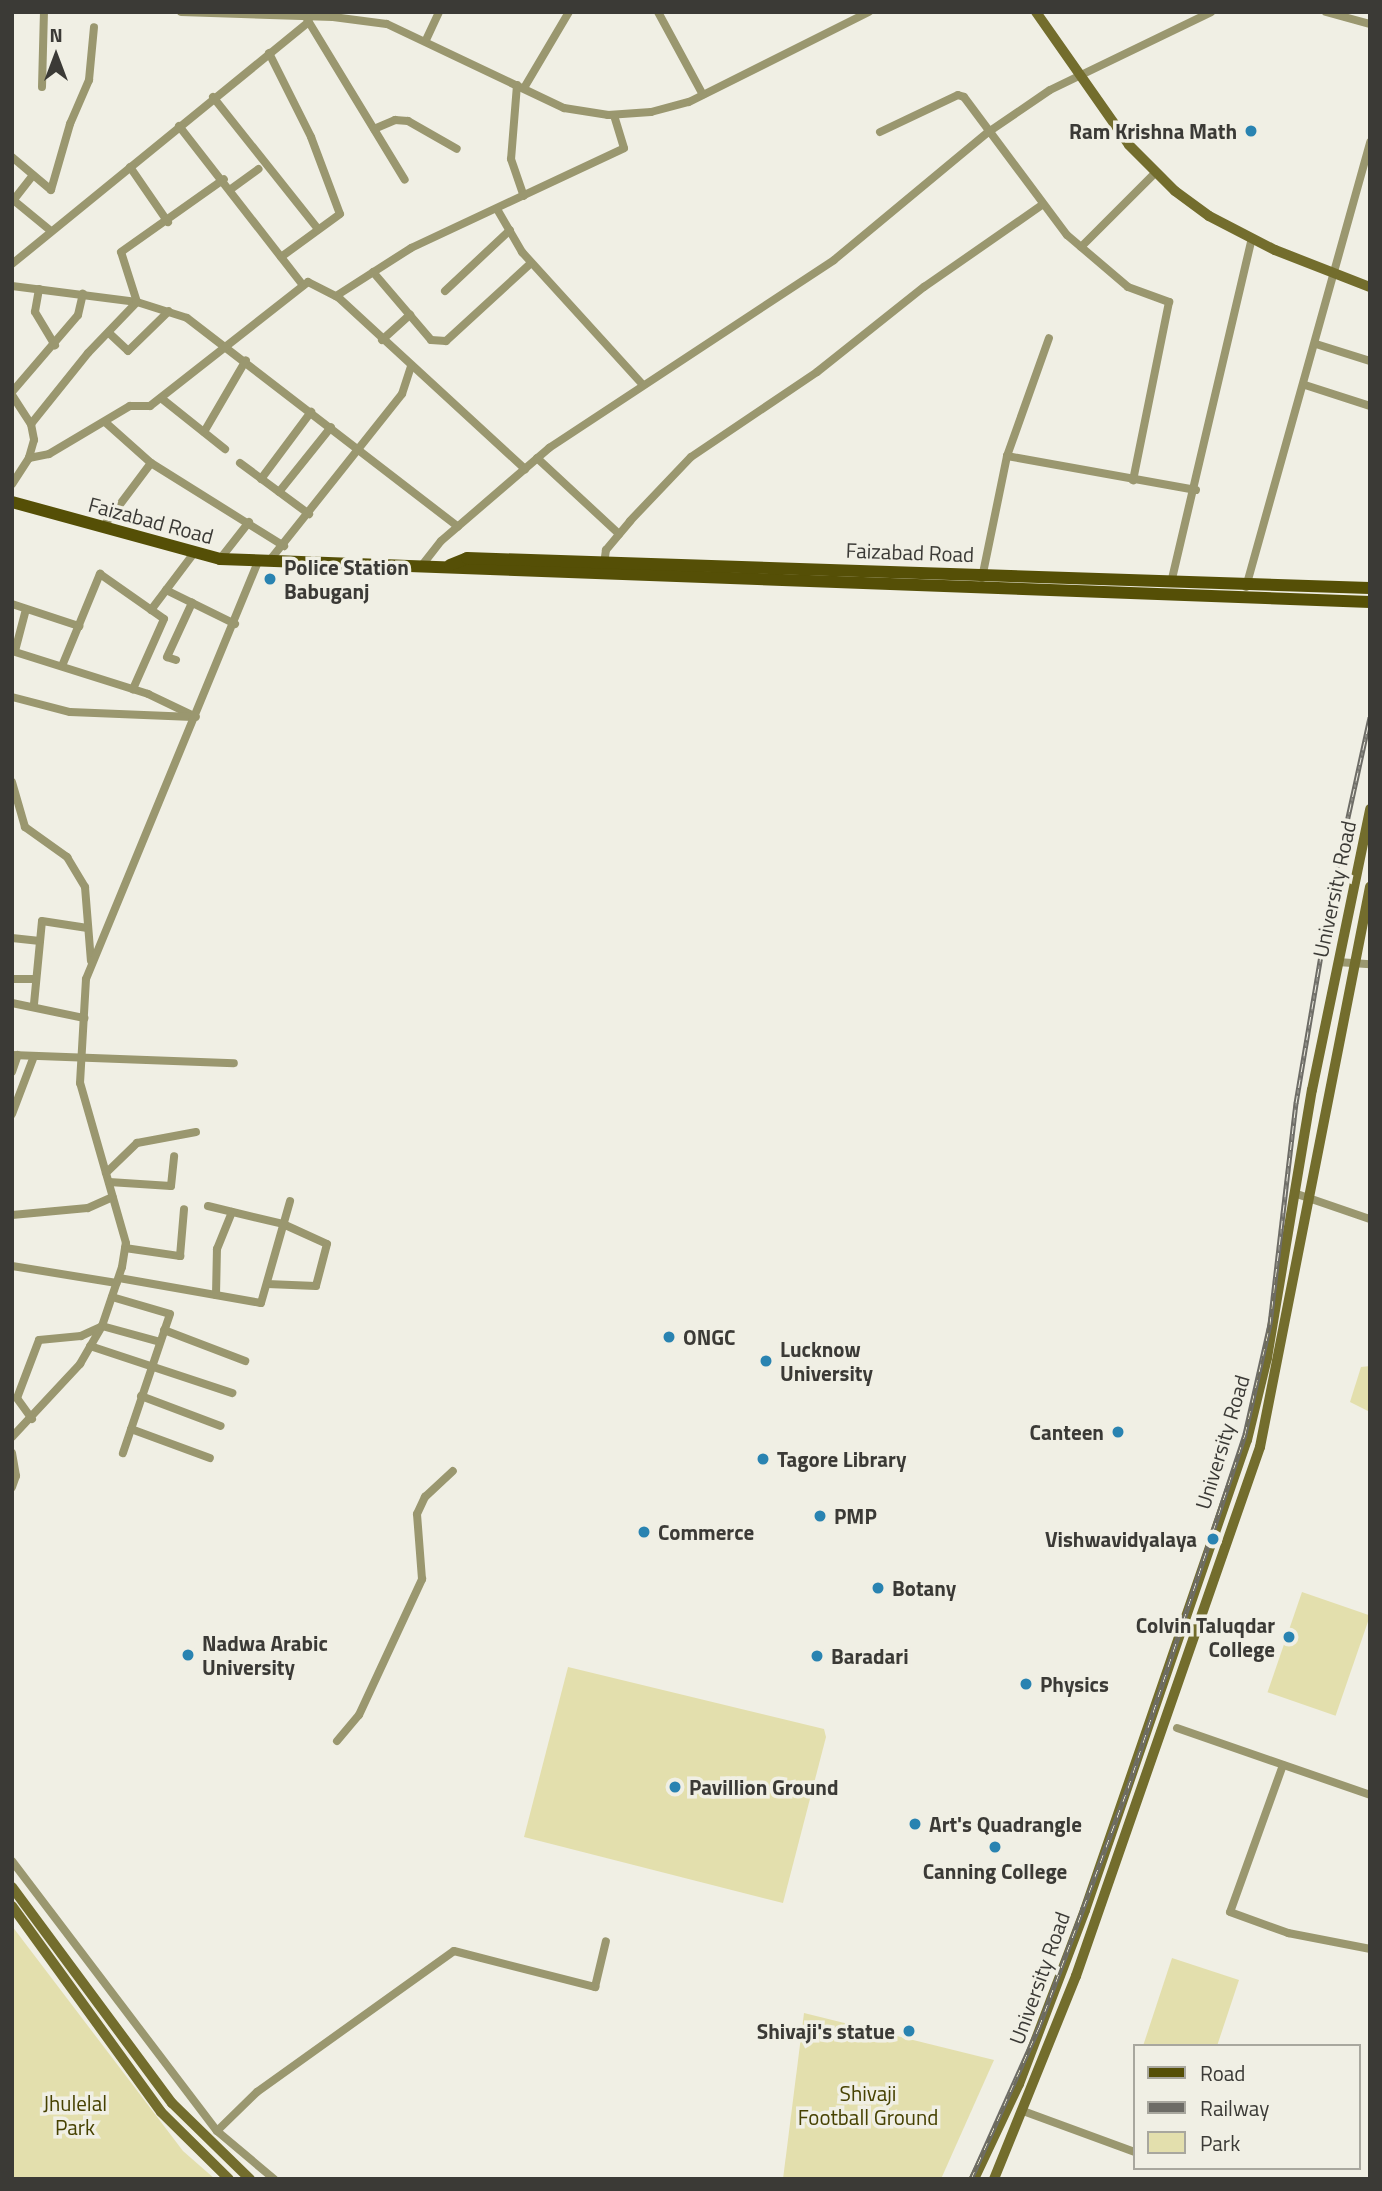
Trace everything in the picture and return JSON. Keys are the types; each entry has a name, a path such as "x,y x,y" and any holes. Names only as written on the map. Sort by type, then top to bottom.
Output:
{"main road":[{"path":"1036,12 1079,79 1129,145 1156,172 1209,216 1334,275 1370,287"},
{"name":"Faizabad Road","path":"12,502 220,559 450,565 467,570 604,568 982,573 1248,581 1370,588"},
{"name":"Faizabad Road","path":"604,568 983,588 1243,595 1370,603"},
{"name":"University Road","path":"974,2179 1032,2054 1128,1790 1247,1440 1267,1358 1314,1079 1370,809"},
{"name":"University Road","path":"993,2179 1023,2111 1167,1725 1260,1447 1370,887"},
{"path":"1314,1079 1330,1082"},
{"path":"12,1887 172,2104 250,2179"},
{"path":"12,1906 161,2112 229,2179"},
{"path":"1032,2054 1043,2058"}],"street":[{"path":"42,87 44,12"},
{"path":"181,12 307,19 322,14 387,24 426,40 564,108 614,115 651,112 703,95 869,12"},
{"path":"426,40 439,12"},
{"path":"524,196 511,159 521,87 569,12"},
{"path":"658,12 703,95"},
{"path":"422,564 458,527 537,458 642,384 834,260 987,133 1050,90 1079,79 1211,12"},
{"path":"1326,12 1370,24"},
{"path":"12,264 307,19"},
{"path":"307,19 405,180"},
{"path":"12,157 51,190 70,124 89,80 94,27"},
{"path":"269,53 311,137 340,214 281,257"},
{"path":"880,132 958,95 964,97 987,133 1042,205 1081,247 1128,287 1169,302 1133,480"},
{"path":"213,97 318,229"},
{"path":"336,296 411,248 624,148 614,115"},
{"path":"374,129 395,120 408,121 457,149"},
{"path":"179,126 224,179 303,285"},
{"path":"1243,595 1305,385 1370,142"},
{"path":"130,167 168,222"},
{"path":"231,189 259,169"},
{"path":"1081,247 1156,172"},
{"path":"33,175 13,200 51,231"},
{"path":"138,302 121,252 168,222 224,179"},
{"path":"604,568 606,550 691,457 817,372 924,287 1042,205"},
{"path":"497,209 531,263 642,384"},
{"path":"445,291 510,230"},
{"path":"1169,593 1196,490 1252,238"},
{"path":"373,272 431,340 446,341 531,263"},
{"path":"29,458 48,454 130,406 150,407 308,282 336,296 411,366 452,397 525,469"},
{"path":"12,286 138,302 169,311 228,345 458,527"},
{"path":"39,289 35,312 55,345"},
{"path":"12,484 29,458 34,440 31,424 12,394 78,315 83,294"},
{"path":"31,424 108,333 138,302"},
{"path":"108,333 128,351 169,311"},
{"path":"382,340 410,315"},
{"path":"983,588 982,573 1007,456 1049,338"},
{"path":"1316,344 1370,361"},
{"path":"204,432 246,360"},
{"path":"91,961 265,560 284,546 402,394 411,366"},
{"path":"1305,385 1370,406"},
{"path":"161,398 225,449"},
{"path":"261,478 312,412"},
{"path":"105,422 151,463 284,546"},
{"path":"279,492 331,427"},
{"path":"1007,456 1196,490"},
{"path":"537,458 619,534"},
{"path":"103,527 151,463"},
{"path":"240,463 309,514"},
{"path":"220,559 249,522"},
{"path":"151,610 194,553"},
{"path":"62,666 100,574 164,619 133,689"},
{"path":"166,590 235,624"},
{"path":"150,650 172,658 192,603"},
{"path":"12,604 79,626"},
{"path":"26,609 14,651 133,689 196,717"},
{"path":"12,697 71,712 196,717"},
{"path":"12,782 25,827 67,857 82,880 91,961 80,1083 125,1248 112,1297 102,1325 90,1346 32,1419 16,1428 12,1437"},
{"path":"34,1004 34,979 42,921 87,928"},
{"path":"12,938 40,941"},
{"path":"1338,962 1370,964"},
{"path":"12,979 34,979"},
{"path":"12,1003 34,1004 84,1018"},
{"path":"12,1072 15,1055 234,1063"},
{"path":"12,1114 34,1056"},
{"path":"108,1178 136,1143 196,1132"},
{"path":"108,1178 171,1186 174,1156"},
{"path":"1294,1193 1370,1219"},
{"path":"12,1215 88,1208 113,1197"},
{"path":"12,1266 261,1303 290,1201"},
{"path":"208,1206 283,1224 327,1244 316,1286 267,1284"},
{"path":"125,1248 180,1256 184,1209"},
{"path":"216,1295 217,1249 232,1212"},
{"path":"112,1297 170,1314 123,1453"},
{"path":"32,1419 17,1398 39,1340 81,1336 102,1325 160,1342"},
{"path":"164,1330 245,1361"},
{"path":"90,1346 232,1393"},
{"path":"141,1396 221,1426"},
{"path":"131,1429 210,1458"},
{"path":"12,1453 16,1476 12,1487"},
{"path":"337,1741 359,1715 422,1579 417,1514 425,1497 453,1471"},
{"path":"1177,1728 1370,1795"},
{"path":"1283,1765 1230,1912 1288,1933 1370,1949"},
{"path":"12,1861 217,2132 274,2179"},
{"path":"217,2132 257,2092 454,1951 595,1987 606,1941"},
{"path":"1023,2111 1134,2152"}],"green space":[{"path":"1370,1366 1370,1412 1350,1402 1361,1367"},
{"path":"1302,1592 1370,1615 1336,1716 1267,1692"},
{"name":"Pavillion Ground","path":"568,1667 824,1729 826,1737 783,1903 524,1837"},
{"name":"Jhulelal Park","path":"12,1926 183,2151 215,2179 12,2179"},
{"path":"1172,1958 1239,1980 1218,2044 1144,2044"},
{"name":"Shivaji Football Ground","path":"804,2013 994,2060 941,2179 783,2179"}],"railway":[{"path":"971,2179 1039,2027 1128,1788 1245,1434 1270,1324 1296,1103 1332,890 1370,717"}],"place":[{"name":"Ram Krishna Math","path":"1251,131"},
{"name":"Police Station Babuganj","path":"270,579"},
{"name":"ONGC","path":"669,1337"},
{"name":"Lucknow University","path":"766,1361"},
{"name":"Canteen","path":"1118,1432"},
{"name":"Tagore Library","path":"763,1459"},
{"name":"PMP","path":"820,1516"},
{"name":"Commerce","path":"644,1532"},
{"name":"Vishwavidyalaya","path":"1213,1539"},
{"name":"Botany","path":"878,1588"},
{"name":"Colvin Taluqdar College","path":"1289,1637"},
{"name":"Nadwa Arabic University","path":"188,1655"},
{"name":"Baradari","path":"817,1656"},
{"name":"Physics","path":"1026,1684"},
{"name":"Pavillion Ground","path":"675,1787"},
{"name":"Art's Quadrangle","path":"915,1824"},
{"name":"Canning College","path":"995,1847"},
{"name":"Shivaji's statue","path":"909,2031"}]}
